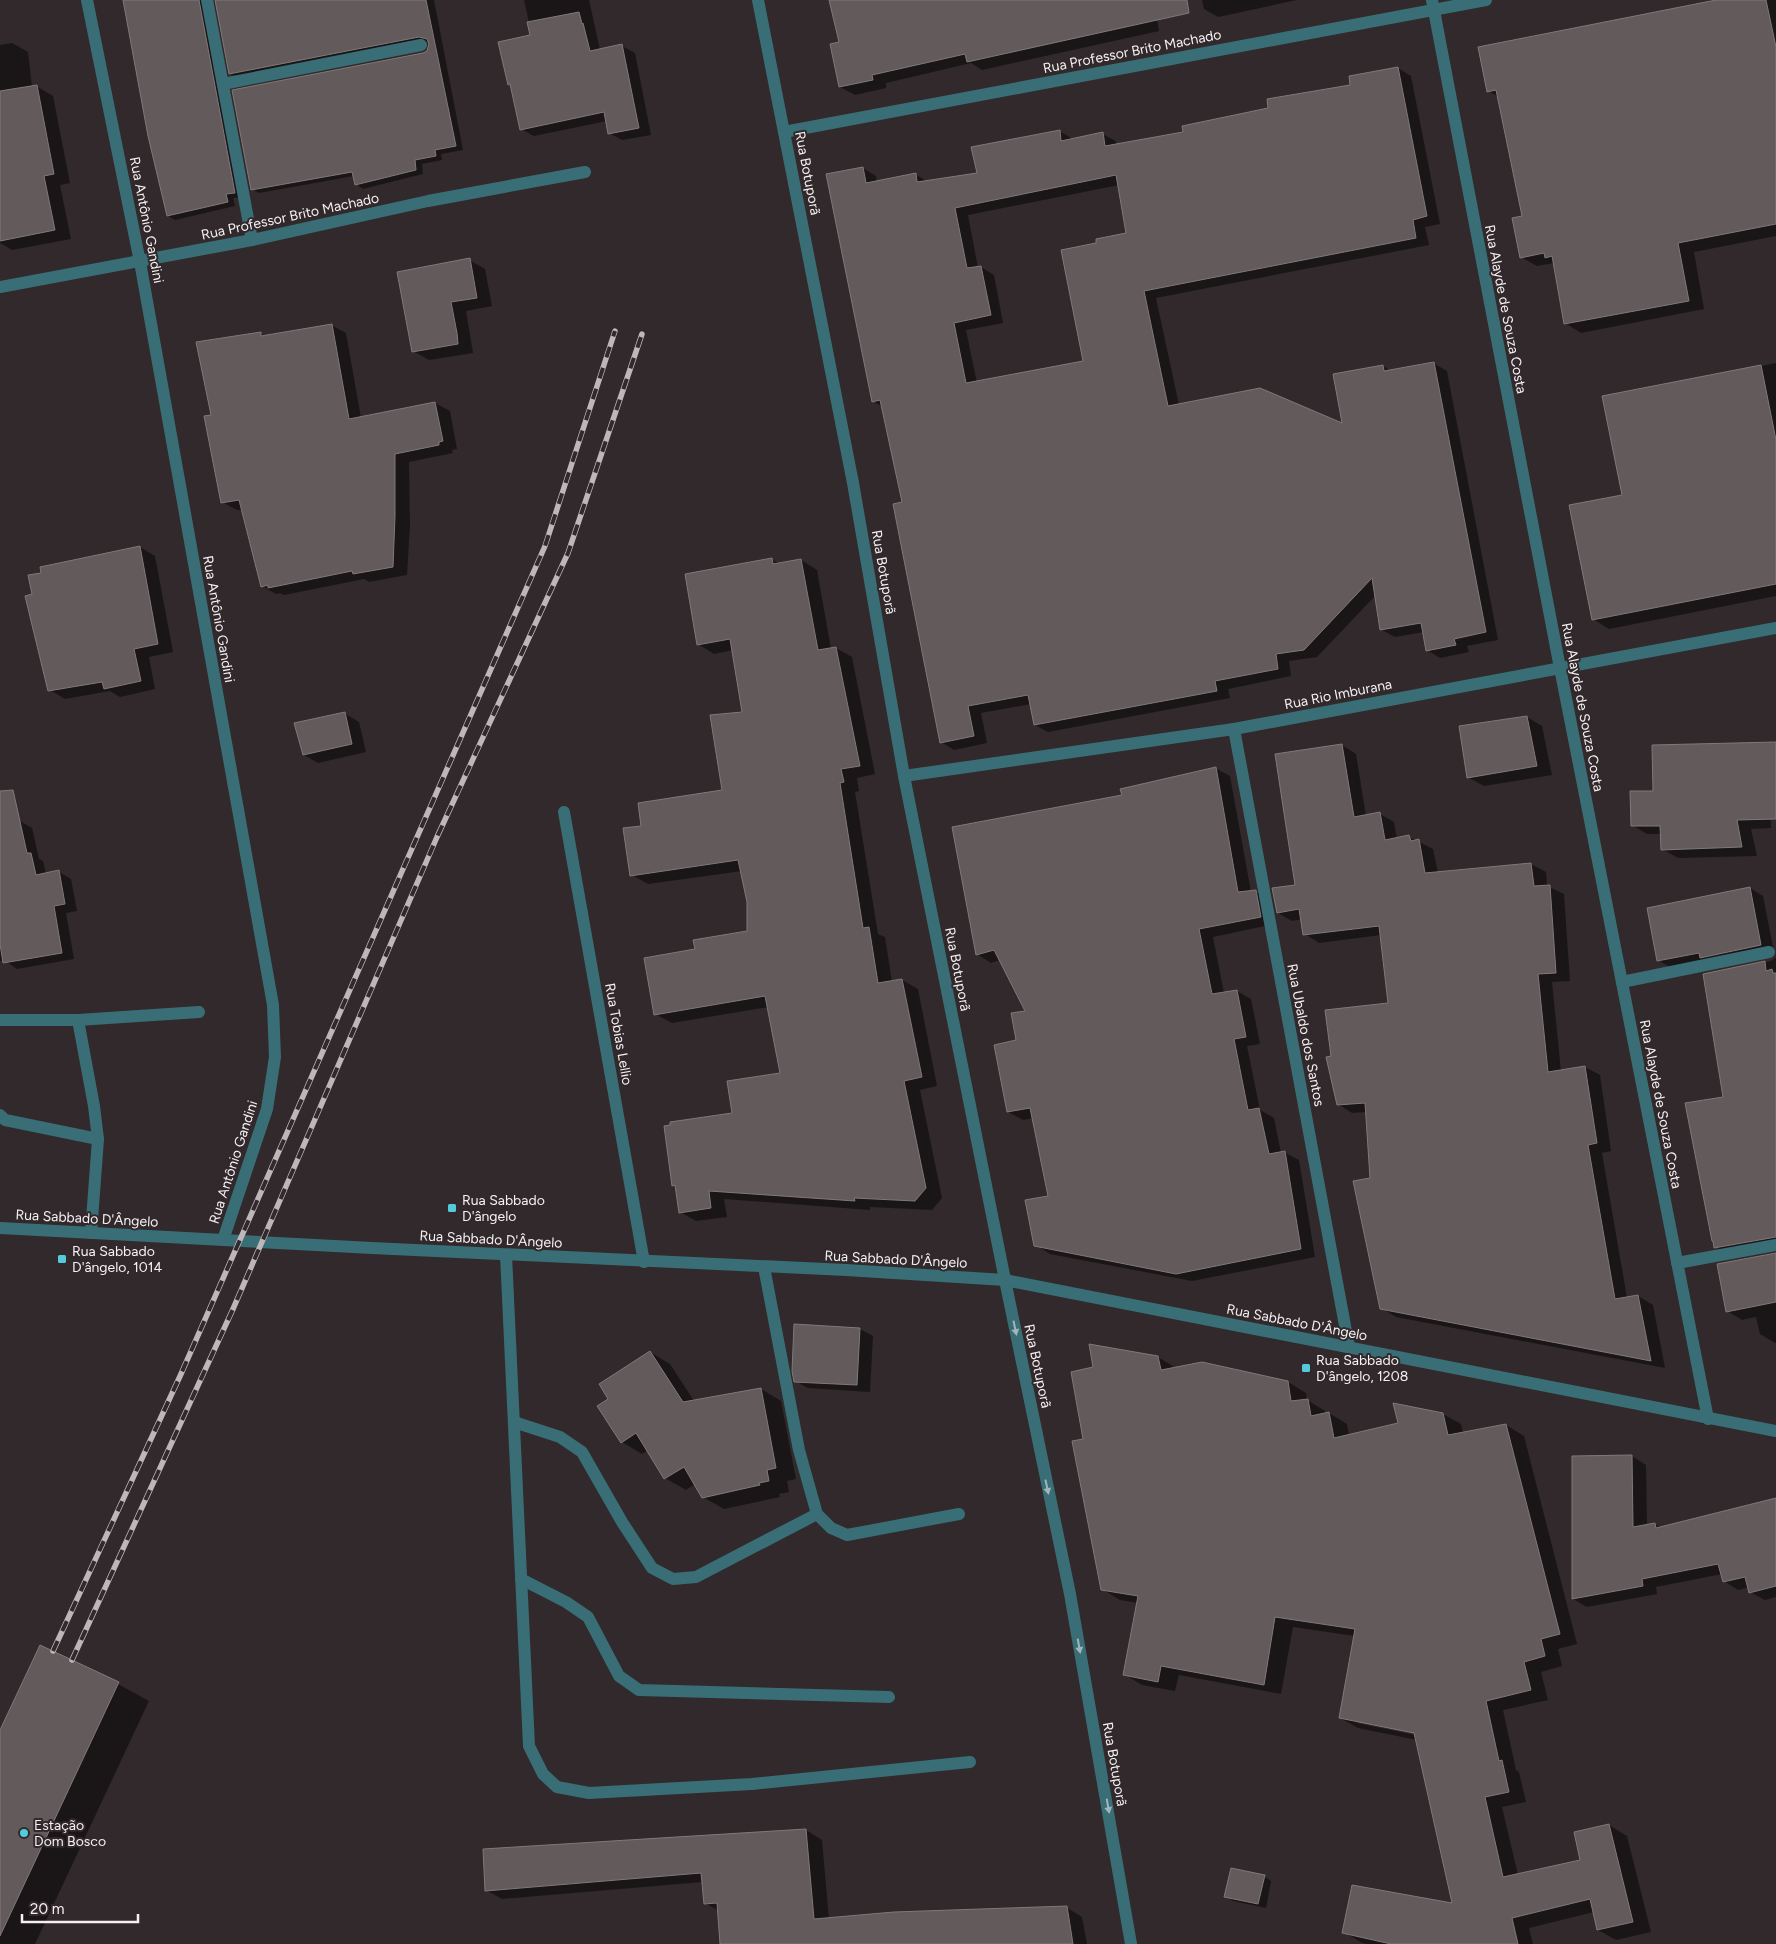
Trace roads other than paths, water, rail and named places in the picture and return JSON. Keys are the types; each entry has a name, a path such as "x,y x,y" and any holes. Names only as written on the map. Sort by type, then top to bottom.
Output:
{"street":[{"name":"Rua Antônio Gandini","path":"87,0 140,262 273,1006 276,1057 267,1109 224,1240"},
{"path":"207,0 252,240"},
{"name":"Rua Botuporã","path":"758,0 853,483 904,776 1070,1594 1130,1944"},
{"name":"Rua Professor Brito Machado","path":"784,132 1433,5 1486,0"},
{"name":"Rua Alayde de Souza Costa","path":"1433,5 1560,668 1708,1419"},
{"path":"223,84 420,45"},
{"name":"Rua Professor Brito Machado","path":"0,287 252,240 428,201 585,172"},
{"name":"Rua Rio Imburana","path":"904,776 1234,729 1776,628"},
{"name":"Rua Ubaldo dos Santos","path":"1234,729 1349,1347"},
{"name":"Rua Tobias Lellio","path":"564,812 644,1262"},
{"path":"1622,982 1769,952"},
{"path":"0,1020 78,1020 199,1012"},
{"path":"78,1020 94,1106 98,1139 91,1233"},
{"path":"0,1115 5,1120 98,1139"},
{"name":"Rua Sabbado D'Ângelo","path":"0,1228 1005,1280 1776,1431"},
{"path":"1677,1263 1776,1245"},
{"path":"506,1255 529,1746 543,1774 557,1786 588,1793 742,1784 970,1762"},
{"path":"764,1267 799,1450 818,1514 831,1528 847,1536 959,1514"},
{"path":"514,1422 560,1437 582,1452 622,1522 652,1568 673,1579 696,1577 818,1514"},
{"path":"521,1579 566,1602 588,1617 619,1676 639,1690 889,1697"}],"railway":[{"path":"53,1651 181,1374 545,546 615,331"},
{"path":"72,1660 233,1309 437,837 568,553 642,334"}],"place":[{"name":"Rua Sabbado D'ângelo","path":"452,1208"},
{"name":"Rua Sabbado D'ângelo, 1014","path":"62,1259"},
{"name":"Rua Sabbado D'ângelo, 1208","path":"1306,1368"},
{"name":"Estação Dom Bosco","path":"24,1833"}]}
